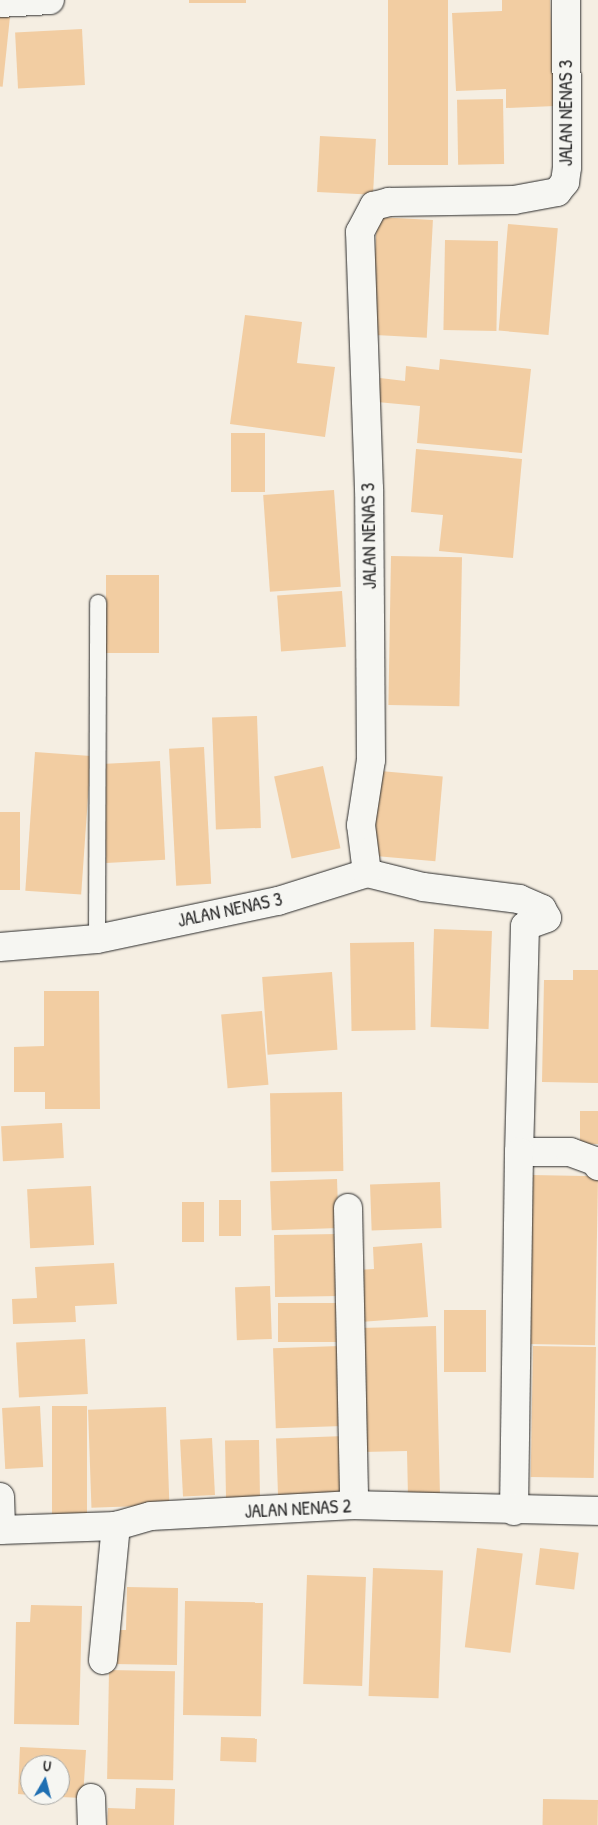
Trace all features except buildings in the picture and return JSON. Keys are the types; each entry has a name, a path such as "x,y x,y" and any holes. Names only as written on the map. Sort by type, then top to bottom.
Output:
{"street":[{"path":"0,3 50,0"},
{"name":"JALAN NENAS 3","path":"0,949 97,939 278,901 367,873 361,826 371,760 370,498 360,232 374,206 389,202 514,200 557,192 566,182 566,0"},
{"path":"367,873 423,887 519,899 538,906 547,918 525,926 519,1152 514,1510"},
{"path":"519,1152 570,1152 595,1161 598,1166"},
{"path":"348,1208 354,1505"},
{"path":"0,1497 0,1530"},
{"name":"JALAN NENAS 2","path":"0,1530 116,1526 151,1516 354,1505 598,1511"},
{"path":"103,1660 116,1526"},
{"path":"91,1798 92,1825"}],"lane":[{"path":"97,939 98,603"}]}
